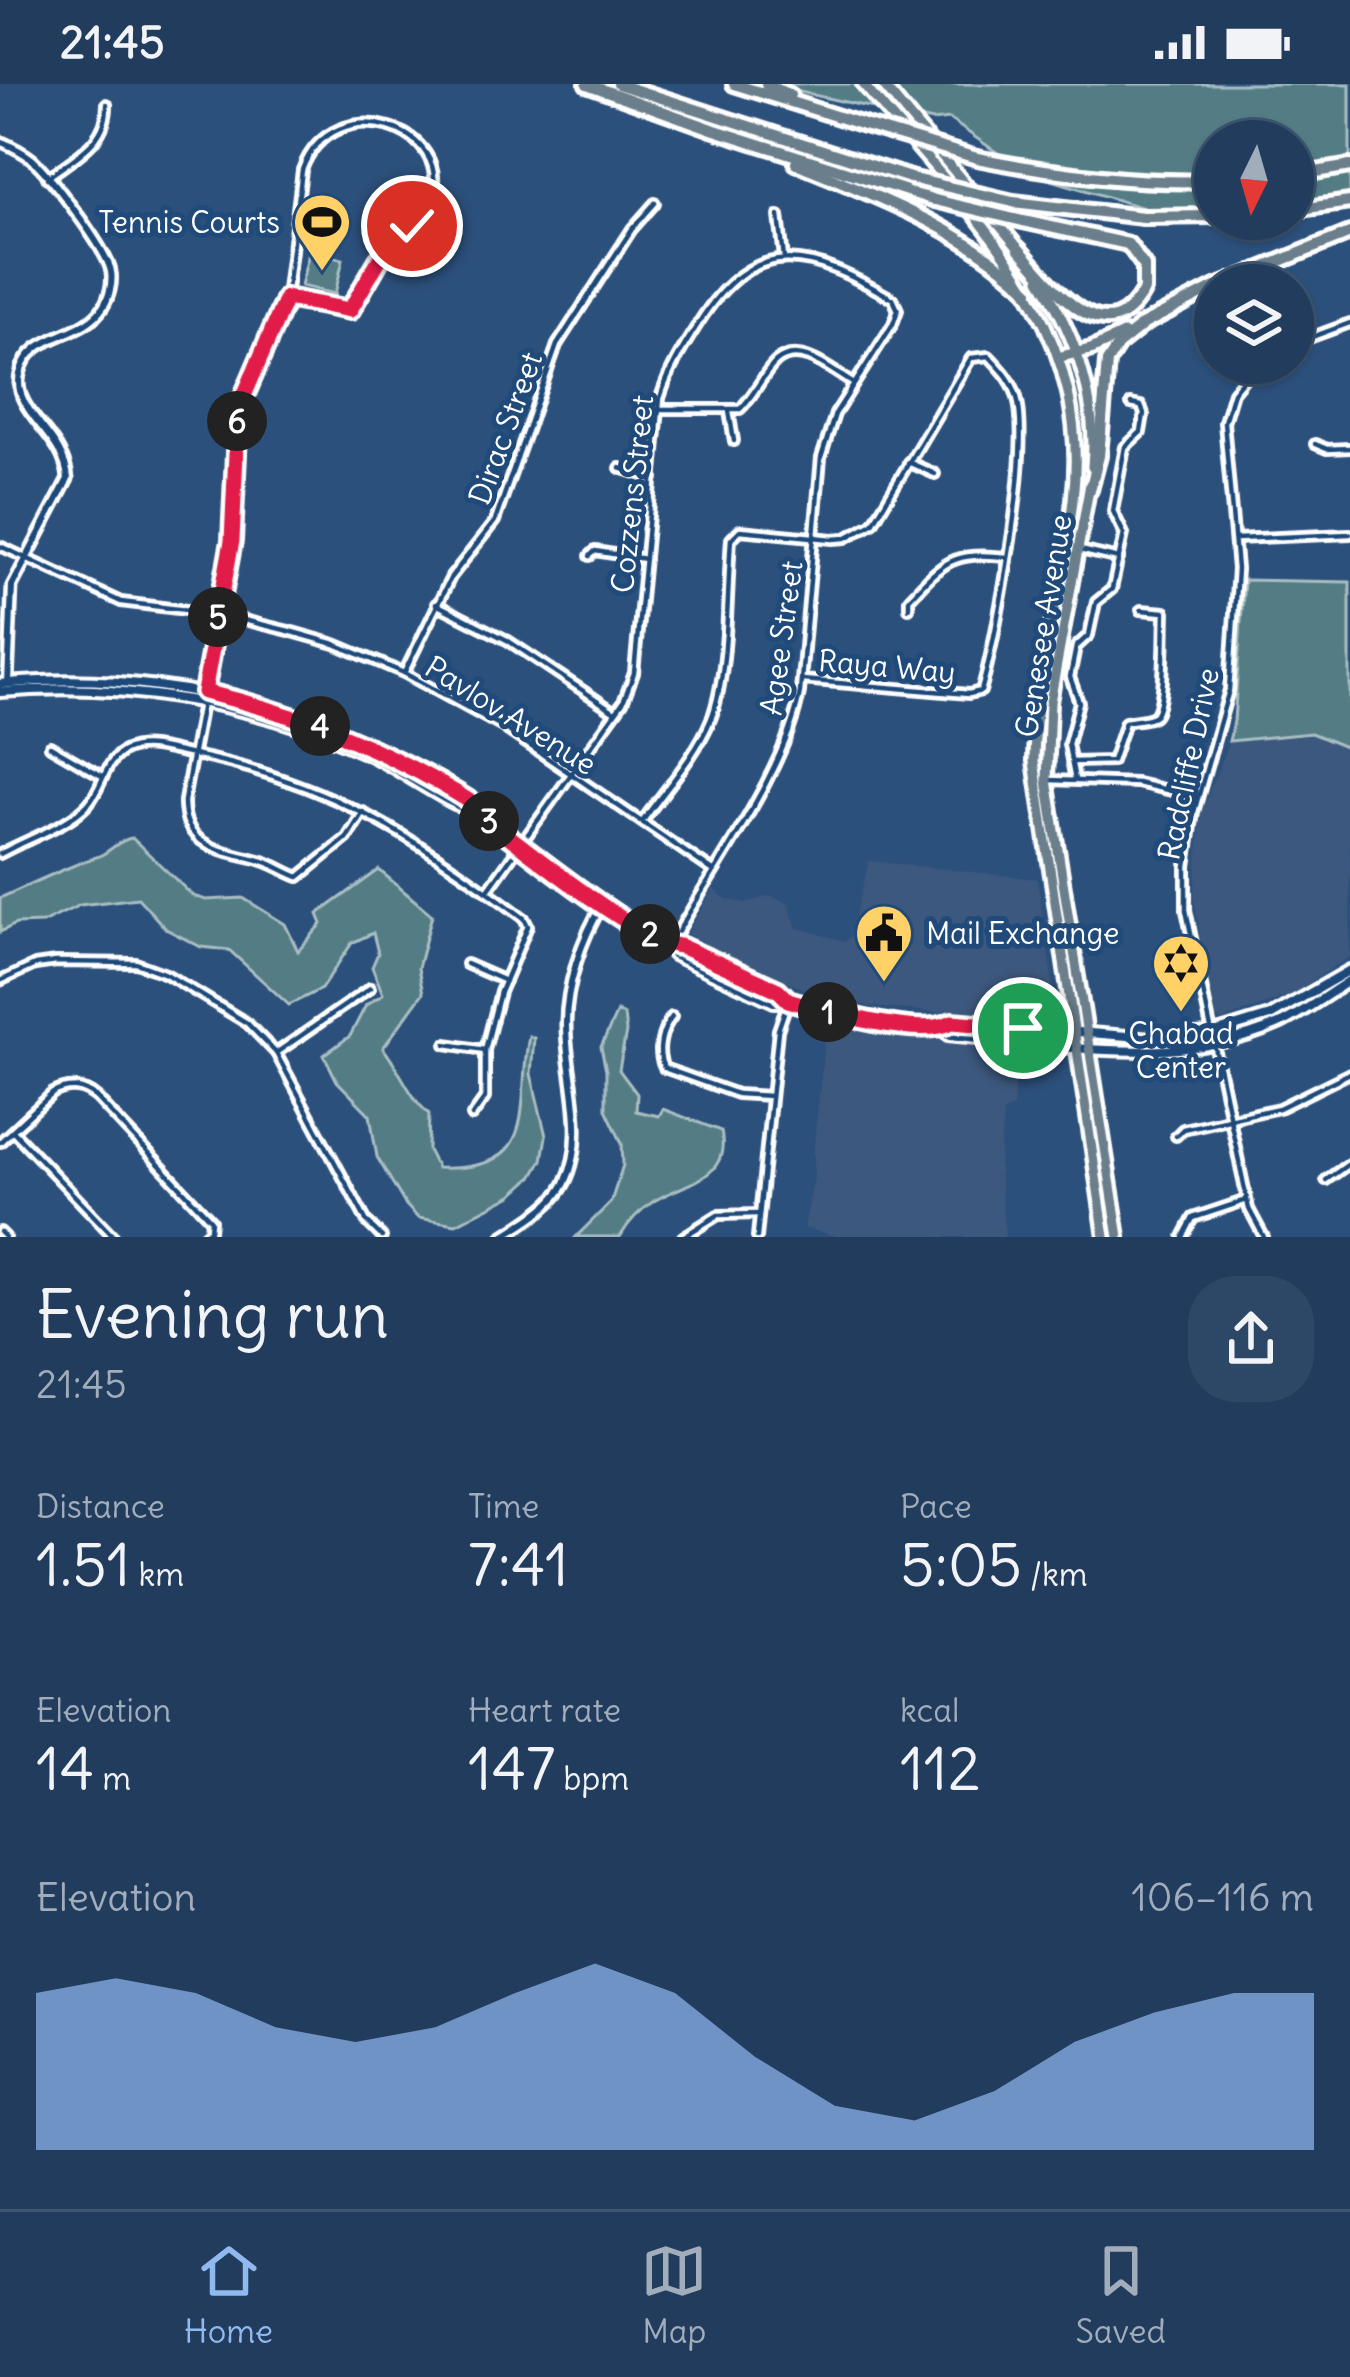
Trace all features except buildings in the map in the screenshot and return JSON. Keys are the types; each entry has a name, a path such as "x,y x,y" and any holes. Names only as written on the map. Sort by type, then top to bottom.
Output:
{"highway":[{"path":"587,84 934,200 1128,244 1144,266 1144,290 1126,313 1098,319 1069,303 1018,248"},
{"path":"618,84 910,178 1013,202 1143,217 1194,216"},
{"path":"734,84 977,158 1129,181 1194,181"},
{"path":"766,84 836,116"},
{"path":"715,130 950,232 988,254 1029,291"},
{"path":"1314,172 1350,166"},
{"path":"1314,207 1350,202"},
{"path":"1273,264 1350,233"},
{"path":"1059,357 1143,325 1194,298"},
{"path":"1090,490 1099,456 1107,362 1118,345 1143,325"}],"main road":[{"name":"Genesee Avenue","path":"863,84 1001,249 1029,291 1059,357 1074,409 1072,505 1035,707 1034,761 1105,1237"},
{"name":"Genesee Avenue","path":"882,84 1018,248 1060,311 1088,389 1094,447 1090,490 1050,702 1047,780 1119,1237"},
{"path":"1065,545 1080,550"},
{"path":"4,688 258,704 374,748 479,807 480,814 522,846 670,946 680,946 778,990 788,1000 883,1022 941,1028 952,1022 1212,1040 1283,1010 1350,970"},
{"path":"941,1028 948,1035 1145,1052 1288,1019 1350,980"}],"street":[{"path":"47,178 100,137 107,104"},
{"path":"286,298 350,310 379,260 430,201 433,182 428,157 399,130 361,122 335,129 307,158 286,298 238,410 236,504 184,812 191,832 209,848 265,862 299,877 347,838 363,812"},
{"path":"0,141 30,158 100,246 111,270 111,288 94,318 34,348 20,371 22,400 60,447 68,479 10,595 4,688"},
{"name":"Dirac Street","path":"404,673 435,604 495,521 557,346 632,229 655,203"},
{"path":"779,216 784,259"},
{"name":"Agee Street","path":"670,946 771,771 791,727 801,680 827,432 898,310 893,298 831,265 784,259"},
{"name":"Cozzens Street","path":"488,891 615,712 634,673 659,409 669,370 716,296 742,272 784,259"},
{"path":"1314,336 1350,323"},
{"path":"659,409 740,409 777,361 794,355 806,356 854,384"},
{"path":"642,822 701,738 714,710 731,539 740,530 847,538 873,524 971,358 989,356 1008,375 1019,406 1015,515 1006,557 972,553 950,559 909,599 909,608"},
{"name":"Radcliffe Drive","path":"1239,384 1224,422 1235,539 1229,690 1188,838 1186,910 1247,1201 1264,1237"},
{"path":"1075,780 1068,744 1079,702 1070,677 1076,647 1089,635 1096,602 1112,589 1119,559 1124,528 1113,512 1125,447 1142,432 1144,414 1141,406 1131,404"},
{"path":"729,411 734,441"},
{"path":"1315,444 1327,449 1350,448"},
{"path":"908,462 935,474"},
{"path":"620,468 653,478"},
{"path":"1235,539 1350,534"},
{"name":"Pavlov Avenue","path":"0,546 121,602 219,614 334,644 404,673 501,726 712,870"},
{"path":"1080,550 1119,559"},
{"path":"590,556 595,551 645,559"},
{"name":"Raya Way","path":"801,680 969,694 982,687 1006,557"},
{"path":"435,604 507,640 615,712"},
{"path":"1072,762 1112,761 1125,722 1150,718 1157,711 1165,660 1165,612 1141,610"},
{"path":"50,746 103,776"},
{"path":"0,854 79,812 115,759 135,747 193,754 284,776 363,812 435,852 524,918 527,935 505,981 485,1050 485,1098 472,1116"},
{"path":"1047,780 1137,783 1198,797"},
{"path":"502,1237 535,1215 563,1187 574,1156 566,1022 584,933 603,904"},
{"path":"0,981 35,965 56,962 136,963 166,974 247,1023 276,1053 379,1236"},
{"path":"466,964 505,981"},
{"path":"276,1053 370,988"},
{"path":"757,1237 778,1030 788,1000"},
{"path":"672,1018 664,1027 659,1057 664,1068 737,1094 772,1096"},
{"path":"446,1044 485,1050"},
{"path":"1176,1136 1184,1129 1279,1108 1350,1073"},
{"path":"0,1142 52,1093 73,1087 89,1092 211,1220 205,1234"},
{"path":"13,1130 114,1237"},
{"path":"1326,1180 1350,1163"},
{"path":"1183,1237 1193,1219 1247,1201"},
{"path":"683,1237 718,1215 759,1214"}],"shaded area":[{"path":"1311,733 1350,749 1350,956 1292,994 1221,1021 1214,1017 1194,899 1202,811 1229,741"},
{"path":"869,861 1037,879 1058,1019 873,1007 816,993 744,965 687,934 714,889 726,899 745,903 770,896 788,903 797,928 845,941 850,937"},
{"path":"826,1028 1018,1049 1013,1107 1003,1113 999,1168 1005,1237 841,1237 804,1228 814,1177"}],"green space":[{"path":"763,84 1350,84 1350,210 1314,215 1314,120 1194,120 1193,223 1025,172 949,119 932,121"},
{"name":"Tennis Courts","path":"309,251 343,259 335,294 301,286"},
{"path":"1244,580 1350,582 1350,749 1311,733 1229,741"},
{"path":"132,838 193,896 243,898 285,924 298,951 322,924 318,914 379,870 432,915 418,968 423,993 383,1048 429,1114 428,1150 437,1168 495,1159 509,1146 522,1110 529,1036 534,1038 531,1074 546,1136 542,1160 533,1176 512,1195 456,1224 418,1218 405,1204 377,1157 370,1115 337,1081 324,1055 350,1036 366,1005 383,994 372,967 378,953 373,933 352,943 321,989 289,1005 229,950 201,947 166,929 138,898 80,905 42,923 16,924 0,932 0,898"},
{"path":"617,1012 624,1015 626,1032 619,1070 637,1094 636,1111 659,1116 663,1109 721,1131 722,1147 713,1169 649,1205 620,1237 576,1237 611,1202 623,1165 622,1143 606,1109 601,1047"}],"place":[{"name":"Tennis Courts","path":"322,273"},
{"name":"Mail Exchange","path":"884,984"},
{"name":"Chabad Center","path":"1181,1014"}],"route":[{"path":"412,226 379,260 350,310 286,298 244,390 236,432 232,541 204,692 308,721 412,766 479,807 480,814 622,917 670,946 680,946 778,990 788,1000 895,1024 941,1028 952,1022 1023,1028"}]}
